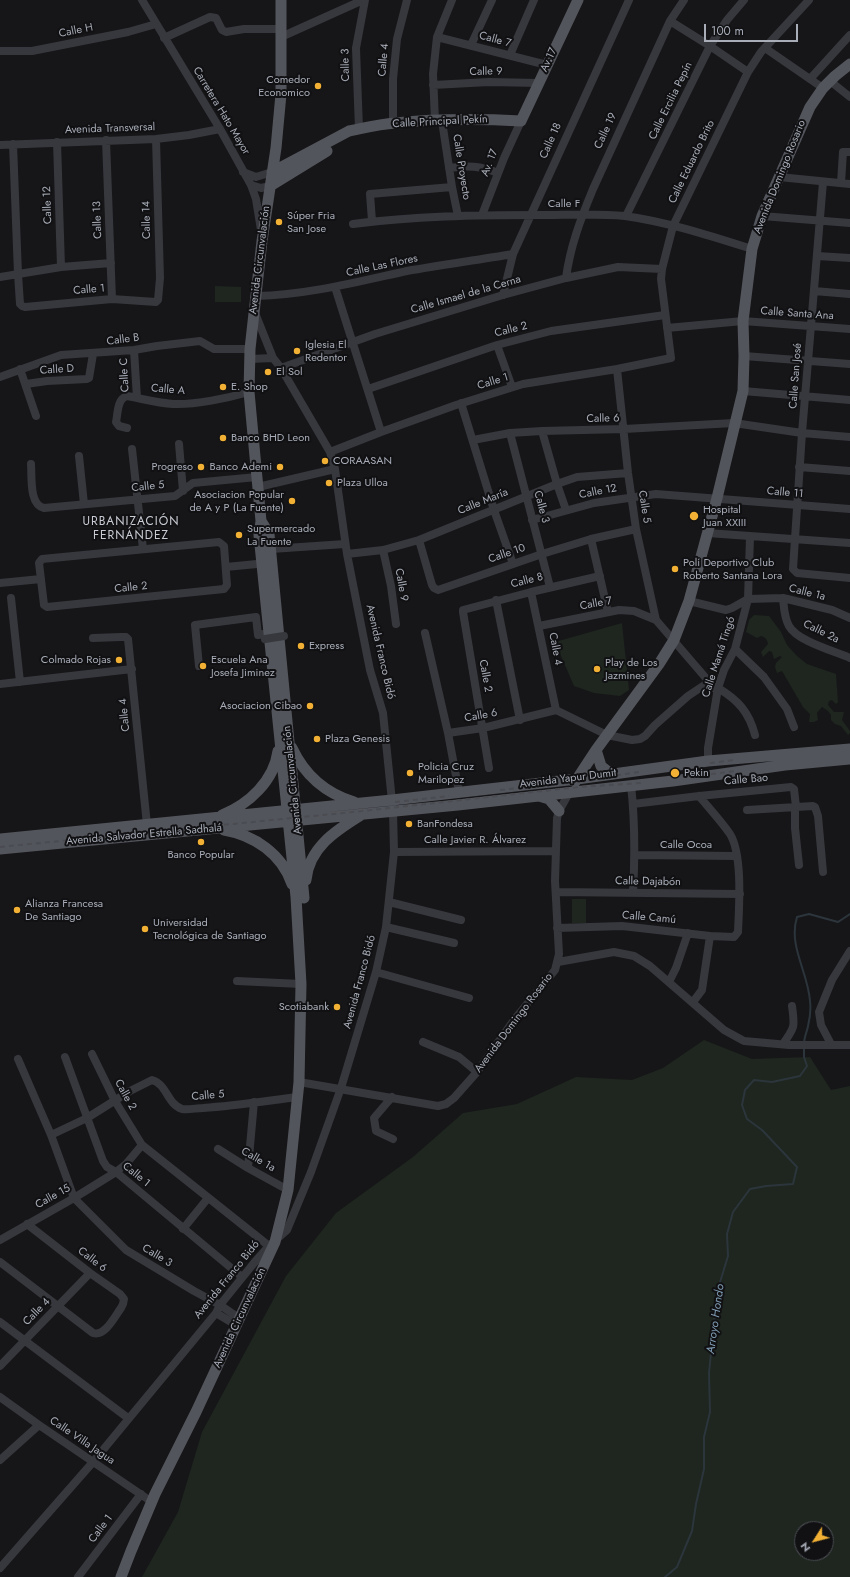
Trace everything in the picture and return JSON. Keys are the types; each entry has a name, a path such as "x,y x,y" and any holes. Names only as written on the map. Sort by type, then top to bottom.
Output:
{"main road":[{"name":"Avenida Circunvalación","path":"281,0 281,94 276,148 262,241 254,311 250,354 249,392 261,521 259,535 267,563 282,640 284,738"},
{"name":"Av.17","path":"521,121 578,0"},
{"name":"Avenida Domingo Rosario","path":"569,793 596,750 659,664 674,640 689,601 700,566 742,391 744,356 743,321 752,249 762,216 810,107 827,85 850,64"},
{"name":"Calle Principal Pekín","path":"272,172 349,132 359,129 394,123 492,120 521,121"},
{"name":"Calle Principal Pekín","path":"270,186 351,137 359,129"},
{"path":"276,148 286,159 292,161"},
{"name":"Avenida Circunvalación","path":"261,521 269,534 271,549 267,563 308,980 300,1042"},
{"path":"284,738 306,772 318,784 343,799 358,803"},
{"path":"213,823 241,806 255,795 273,769 284,738"},
{"name":"Avenida Yapur Dumit","path":"292,815 363,814 392,806 459,792 577,779 708,761 850,748"},
{"path":"596,750 601,766 611,774"},
{"name":"Avenida Yapur Dumit","path":"292,815 358,803 392,806 539,796 631,786 800,763 848,761"},
{"path":"539,796 549,799 559,811"},
{"path":"300,897 311,861 319,848 336,830 363,814"},
{"name":"Avenida Salvador Estrella Sadhalá","path":"0,849 292,815"},
{"path":"213,823 243,834 270,850 280,862 300,897"},
{"name":"Avenida Salvador Estrella Sadhalá","path":"0,839 147,825 213,823"},
{"name":"Avenida Circunvalación","path":"121,1577 152,1502 238,1322 272,1244 288,1190 299,1082 301,984 300,897"}],"street":[{"name":"Carretera Hato Mayor","path":"142,0 220,129 251,185 260,218 262,241"},
{"path":"164,38 210,17 216,18 222,30 226,32 244,29 281,33 364,0"},
{"name":"Calle 3","path":"359,129 356,48 364,0"},
{"name":"Calle 4","path":"394,123 393,79 397,39 407,0"},
{"name":"Calle Proyecto","path":"452,0 437,36 433,74 439,121 458,216"},
{"path":"471,45 492,0"},
{"path":"510,55 534,0"},
{"name":"Calle 18","path":"503,295 513,254 629,0"},
{"name":"Calle 19","path":"566,278 569,256 582,215 670,21 684,0"},
{"name":"Calle Ercilia Pepín","path":"626,216 710,46 727,20 744,0"},
{"name":"Calle Eduardo Brito","path":"671,358 660,279 673,226 748,72 765,48 809,0"},
{"path":"670,21 748,72"},
{"name":"Calle H","path":"0,51 32,51 128,32 156,24"},
{"path":"810,79 850,35"},
{"name":"Calle 7","path":"437,36 547,65"},
{"path":"765,48 810,79 827,85 850,97"},
{"name":"Calle 9","path":"434,85 489,82 539,83"},
{"name":"Av. 17","path":"482,215 498,173 521,121"},
{"name":"Avenida Transversal","path":"0,145 156,139 220,129"},
{"name":"Calle 14","path":"156,139 160,278 158,300"},
{"name":"Calle 13","path":"106,140 112,299"},
{"name":"Calle 12","path":"57,142 61,267"},
{"path":"13,144 18,274"},
{"path":"841,183 844,152 850,152"},
{"path":"449,168 479,166 498,173"},
{"path":"244,172 256,177 264,176 272,172"},
{"path":"779,178 850,184"},
{"name":"Calle San José","path":"824,182 819,220 806,396 799,467 793,569 797,573 850,578"},
{"path":"251,185 261,188 270,186"},
{"path":"372,221 370,194 452,187"},
{"name":"Calle F","path":"353,224 372,221 482,215 599,214 626,216 673,226 752,249"},
{"path":"762,216 850,223"},
{"name":"Calle Las Flores","path":"256,296 282,295 335,287 408,271 513,254"},
{"path":"817,256 850,258"},
{"path":"0,277 61,267 111,263"},
{"name":"Calle Ismael de la Cerna","path":"281,368 352,342 503,295 566,278 618,267 662,269"},
{"name":"Calle 1","path":"18,274 20,304 22,306 112,299 156,302 158,300"},
{"path":"335,287 381,432"},
{"path":"814,291 850,294"},
{"name":"Avenida Franco Bidó","path":"0,1568 93,1462 216,1313 220,1305 242,1277 287,1230 296,1210 341,1088 376,972 386,927 394,852 392,806 384,713 370,670 345,544 335,469 330,452 281,368 273,358 254,311"},
{"name":"Calle 2","path":"368,389 497,345 551,331 665,316"},
{"name":"Calle Santa Ana","path":"667,328 743,321 850,329"},
{"name":"Calle B","path":"0,377 57,356 134,350 157,346 200,342 214,349 273,358"},
{"path":"497,345 512,388"},
{"name":"Calle C","path":"134,350 137,398"},
{"name":"Calle D","path":"26,384 47,380 87,379 89,378 93,354"},
{"path":"744,356 850,364"},
{"name":"Calle 1","path":"330,452 461,403 523,384 617,369 671,358"},
{"name":"Calle 5","path":"617,369 628,473 636,529 656,620 709,682 731,696 745,710 752,722 755,735"},
{"path":"20,370 36,416"},
{"path":"742,391 850,400"},
{"name":"Calle A","path":"127,428 119,426 116,422 119,403 124,397 180,404 236,396 249,392"},
{"path":"461,403 494,510 513,564"},
{"path":"734,423 802,433 850,437"},
{"name":"Calle 6","path":"473,440 510,433 734,423"},
{"path":"542,431 566,510"},
{"name":"Calle 3","path":"510,433 550,587"},
{"path":"179,444 183,491"},
{"path":"132,448 143,549"},
{"path":"79,456 84,504"},
{"name":"Calle 5","path":"30,464 33,500 38,506 44,508 174,496 193,483 258,482 335,469"},
{"path":"799,467 850,471"},
{"name":"Calle María","path":"347,554 383,550 419,540 526,496 577,477 628,473"},
{"name":"Calle 12","path":"532,520 594,503 656,494 717,498"},
{"name":"Calle 11","path":"717,498 796,506 850,509"},
{"name":"Calle 10","path":"419,540 432,585 438,590 542,554 591,539 636,529"},
{"path":"707,533 850,543"},
{"name":"Calle Mamá Tingó","path":"708,761 708,748 718,689 724,670 735,649 748,599 750,536"},
{"path":"591,539 608,612"},
{"path":"0,583 41,579 39,563 42,559 219,542 224,546 226,567 267,563"},
{"path":"271,549 345,544"},
{"name":"Calle 9","path":"383,550 391,586 396,624"},
{"name":"Calle 2","path":"41,579 44,605 47,607 224,589 227,585 226,567"},
{"name":"Calle 8","path":"462,612 466,608 496,600 600,576"},
{"name":"Calle 4","path":"531,592 556,710"},
{"path":"11,598 20,682"},
{"name":"Calle 1a","path":"689,601 726,610 748,599 783,598 832,610 850,618"},
{"name":"Calle 2a","path":"783,598 784,614 789,627 798,636 850,658"},
{"path":"496,600 520,720"},
{"name":"Calle 7","path":"539,626 619,610 634,611 656,620"},
{"name":"Calle 2","path":"462,612 489,768"},
{"path":"198,666 195,624 256,617 258,635 264,634 265,638 282,640"},
{"path":"425,633 448,733 459,792"},
{"name":"Calle 4","path":"93,638 126,637 128,639 147,825"},
{"path":"735,649 764,677 787,709 794,728"},
{"path":"0,684 132,669"},
{"path":"556,710 608,735 632,740 640,739 688,696 709,682"},
{"name":"Calle 6","path":"448,733 483,728 556,710"},
{"path":"631,786 635,855 633,893"},
{"name":"Calle Bao","path":"633,804 791,787 794,789 796,807"},
{"name":"Avenida Domingo Rosario","path":"299,1082 341,1088 438,1106 454,1098 478,1072 514,1020 555,970 558,962 556,892 557,818 559,811 569,793"},
{"path":"699,796 730,835 735,845 740,894"},
{"path":"747,810 813,806 816,809 823,872"},
{"path":"796,807 795,828 799,865"},
{"name":"Calle Javier R. Álvarez","path":"394,852 556,851"},
{"name":"Calle Ocoa","path":"635,855 736,856"},
{"name":"Calle Dajabón","path":"556,892 740,894"},
{"name":"Calle Camú","path":"557,928 622,926 710,936 734,937 738,932 740,894"},
{"path":"389,902 461,920"},
{"path":"386,927 454,943"},
{"path":"669,982 676,968 688,933"},
{"path":"693,1002 702,990 710,936"},
{"path":"831,1044 821,1025 819,1012 832,980 850,951"},
{"path":"558,962 614,952 634,956 650,966 724,1030 744,1041 786,1044 850,1045"},
{"path":"376,972 469,998"},
{"path":"237,981 301,984"},
{"path":"786,1044 794,1029 792,1006"},
{"path":"423,1042 459,1057 478,1072"},
{"name":"Calle 2","path":"92,1054 115,1101 142,1145 208,1198 272,1244"},
{"name":"Calle 1","path":"65,1057 103,1161 107,1167 116,1172 242,1277"},
{"path":"18,1059 51,1135 74,1198"},
{"name":"Calle 5","path":"51,1135 87,1118 152,1080 158,1082 163,1087 172,1102 180,1108 185,1109 298,1097"},
{"path":"392,1097 374,1118 376,1131 393,1139"},
{"path":"248,1168 254,1102"},
{"path":"116,1172 126,1164 142,1145"},
{"name":"Calle 1a","path":"218,1150 288,1190"},
{"name":"Calle 15","path":"0,1240 116,1172"},
{"name":"Calle 3","path":"74,1198 126,1250 220,1305 238,1322"},
{"path":"183,1228 208,1198"},
{"name":"Calle 6","path":"27,1224 122,1296 123,1304 103,1331 96,1334 58,1306"},
{"path":"0,1262 58,1306"},
{"name":"Calle 4","path":"0,1366 90,1273"},
{"path":"216,1313 238,1322"},
{"path":"0,1322 128,1418"},
{"name":"Calle Villa Jagua","path":"0,1397 152,1502"},
{"path":"0,1460 39,1425"},
{"name":"Calle 1","path":"78,1577 141,1494"}],"shaded area":[{"path":"215,286 241,287 241,302 215,302"},
{"path":"754,615 769,616 781,632 787,645 807,664 836,674 838,702 836,704 832,700 829,701 828,705 834,712 844,712 842,720 850,731 848,735 841,726 835,724 831,720 831,715 822,707 817,713 818,720 809,722 810,714 803,707 782,671 777,673 775,667 776,663 782,657 780,656 774,659 772,652 769,651 763,657 761,652 768,644 765,638 761,636 757,638 746,632 749,620"},
{"name":"Play de Los Jazmines","path":"622,623 629,690 620,696 594,693 574,686 555,642"},
{"path":"572,899 586,899 586,923 572,923"},
{"path":"704,1040 752,1059 810,1057 831,1090 850,1086 850,1577 142,1577 178,1512 202,1432 286,1276 336,1213 413,1157 463,1113 517,1104 576,1077 632,1080 663,1068"}],"waterway":[{"name":"Arroyo Hondo","path":"804,1044 804,1039 808,1028 810,1004 806,980 799,959 795,938 797,917 809,914 838,922 850,914"},
{"name":"Arroyo Hondo","path":"665,1577 677,1567 692,1531 696,1504 704,1469 704,1437 710,1412 709,1373 717,1292 728,1256 727,1234 733,1212 750,1189 793,1184 797,1167 762,1130 747,1119 742,1105 745,1090 754,1080 772,1082 800,1076 807,1066 804,1057 804,1048"}],"railway":[{"path":"710,763 735,760"},
{"path":"711,774 736,771"},
{"path":"500,790 639,772"},
{"path":"0,847 353,812 579,787 641,783"},
{"path":"395,802 449,796"}],"place":[{"name":"Comedor Economico","path":"318,86"},
{"name":"Súper Fria San Jose","path":"279,222"},
{"name":"Iglesia El Redentor","path":"297,351"},
{"name":"El Sol","path":"268,372"},
{"name":"E. Shop","path":"223,387"},
{"name":"Banco BHD Leon","path":"223,438"},
{"name":"CORAASAN","path":"325,461"},
{"name":"Progreso","path":"201,467"},
{"name":"Banco Ademi","path":"280,467"},
{"name":"Plaza Ulloa","path":"329,483"},
{"name":"Asociacion Popular de A y P (La Fuente)","path":"292,501"},
{"name":"Hospital Juan XXIII","path":"694,516"},
{"name":"Supermercado La Fuente","path":"239,535"},
{"name":"Poli Deportivo Club Roberto Santana Lora","path":"675,569"},
{"name":"Express","path":"301,646"},
{"name":"Colmado Rojas","path":"119,660"},
{"name":"Escuela Ana Josefa Jiminez","path":"203,666"},
{"name":"Play de Los Jazmines","path":"597,669"},
{"name":"Asociacion Cibao","path":"310,706"},
{"name":"Plaza Genesis","path":"317,739"},
{"name":"Policia Cruz Marilopez","path":"410,773"},
{"name":"Pekin","path":"675,773"},
{"name":"BanFondesa","path":"409,824"},
{"name":"Banco Popular","path":"201,842"},
{"name":"Alianza Francesa De Santiago","path":"17,910"},
{"name":"Universidad Tecnológica de Santiago","path":"145,929"},
{"name":"Scotiabank","path":"337,1007"}],"district":[{"name":"URBANIZACIÓN FERNÁNDEZ","path":"131,529"}]}
